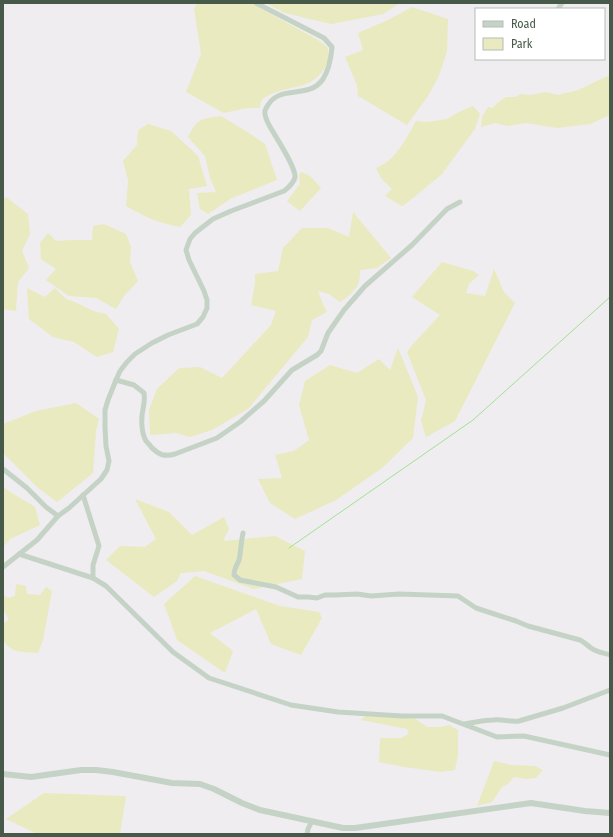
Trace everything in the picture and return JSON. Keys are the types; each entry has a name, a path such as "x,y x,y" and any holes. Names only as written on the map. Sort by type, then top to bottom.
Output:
{"street":[{"path":"3,567 37,540 58,516 101,479 108,470 109,461 105,433 106,410 108,400 116,380 120,371 127,362 135,354 152,343 197,324 203,317 207,308 204,291 189,260 186,250 190,239 195,233 213,219 284,191 293,182 295,176 290,160 274,134 266,118 265,111 276,96 289,92 312,89 318,84 323,79 329,67 332,47 324,38 256,3"},
{"path":"116,380 134,385 144,394 145,403 142,420 145,438 161,455 168,456 175,454 217,438 240,422 264,401 292,370 317,355 321,351 328,333 344,310 365,286 412,246 447,209 460,202"},
{"path":"3,469 58,516"},
{"path":"83,495 99,546 93,565 93,578"},
{"path":"243,533 241,550 234,569 234,575 240,580 276,587 298,597 317,598 357,594 371,596 399,594 458,596 476,608 528,626 580,640 599,652 610,655"},
{"path":"19,554 93,578 106,586 173,652 209,678 291,705 338,712 402,716 442,716 497,737 524,736 610,755"},
{"path":"463,725 491,720 519,722 610,690"},
{"path":"3,774 31,777 74,770 96,770 172,783 200,784 214,789 242,804 260,810 343,828 355,828 531,803 610,813"},
{"path":"307,834 312,821"}],"green space":[{"path":"197,3 251,3 318,40 328,48 327,64 322,72 312,81 266,96 260,104 260,108 247,108 224,113 186,92 201,54 194,9"},
{"path":"266,3 400,3 383,14 331,24 285,13"},
{"path":"412,7 448,19 447,51 439,76 428,96 407,125 358,96 357,85 345,57 363,50 358,33 390,19"},
{"path":"610,75 610,115 590,124 557,128 526,123 508,126 495,123 481,127 482,117 488,107 492,108 506,97 546,92 558,95 578,90"},
{"path":"473,106 480,114 475,129 441,175 402,206 385,196 392,189 381,178 376,168 392,158 416,121 427,122 447,119"},
{"path":"221,116 265,144 277,180 230,199 208,214 200,209 197,193 216,192 210,178 205,156 188,137 194,126 200,120"},
{"path":"148,124 171,131 198,156 207,186 189,189 191,215 180,227 165,224 152,219 126,206 128,180 123,161 137,145 138,130"},
{"path":"301,172 310,176 321,188 300,211 287,201 300,184 299,175"},
{"path":"6,197 28,214 30,234 22,251 29,268 18,282 16,311 3,309 3,200"},
{"path":"353,212 391,258 377,268 360,270 358,285 349,296 340,302 329,294 318,291 327,312 312,320 308,337 248,409 212,430 190,437 176,433 150,435 149,410 157,389 179,368 200,367 222,378 271,325 276,311 251,305 255,284 255,274 278,271 283,248 302,228 328,228 349,237"},
{"path":"104,224 126,234 131,247 130,262 138,281 124,296 116,309 96,298 69,296 46,280 56,269 41,259 40,243 48,233 56,241 92,240 93,226"},
{"path":"442,262 473,271 479,275 469,284 466,293 485,296 494,269 504,292 515,303 455,421 426,437 421,421 426,400 407,352 440,315 412,297"},
{"path":"27,288 45,297 55,288 66,299 93,311 106,314 119,329 113,352 97,357 74,342 53,337 29,319"},
{"path":"398,348 418,397 413,438 382,468 336,500 295,519 270,503 258,479 282,478 275,455 294,451 309,440 299,405 305,381 330,365 357,373 379,359 390,370"},
{"path":"76,403 99,419 96,431 93,473 57,502 37,487 3,453 3,424 36,411"},
{"path":"3,486 35,507 40,525 10,539 3,547"},
{"path":"135,499 169,512 192,535 224,517 229,529 223,541 275,536 305,551 302,579 254,589 204,571 181,573 177,581 154,597 106,560 120,546 145,547 156,539"},
{"path":"195,576 280,606 319,612 322,618 301,655 271,644 256,609 210,633 233,651 225,673 177,640 164,604"},
{"path":"16,584 26,586 27,594 40,595 46,587 52,591 43,640 38,653 16,651 10,648 3,641 3,623 9,620 3,609 3,595 8,598 15,596"},
{"path":"365,716 414,718 427,727 441,727 449,725 458,730 458,755 455,770 441,772 379,762 380,738 401,738 409,734 407,729 361,720"},
{"path":"494,761 511,765 535,766 543,770 536,778 527,779 514,777 508,784 502,787 492,802 477,806"},
{"path":"44,793 126,796 120,834 37,834 6,819"}],"waterway":[{"path":"289,548 473,420 610,297"}]}
